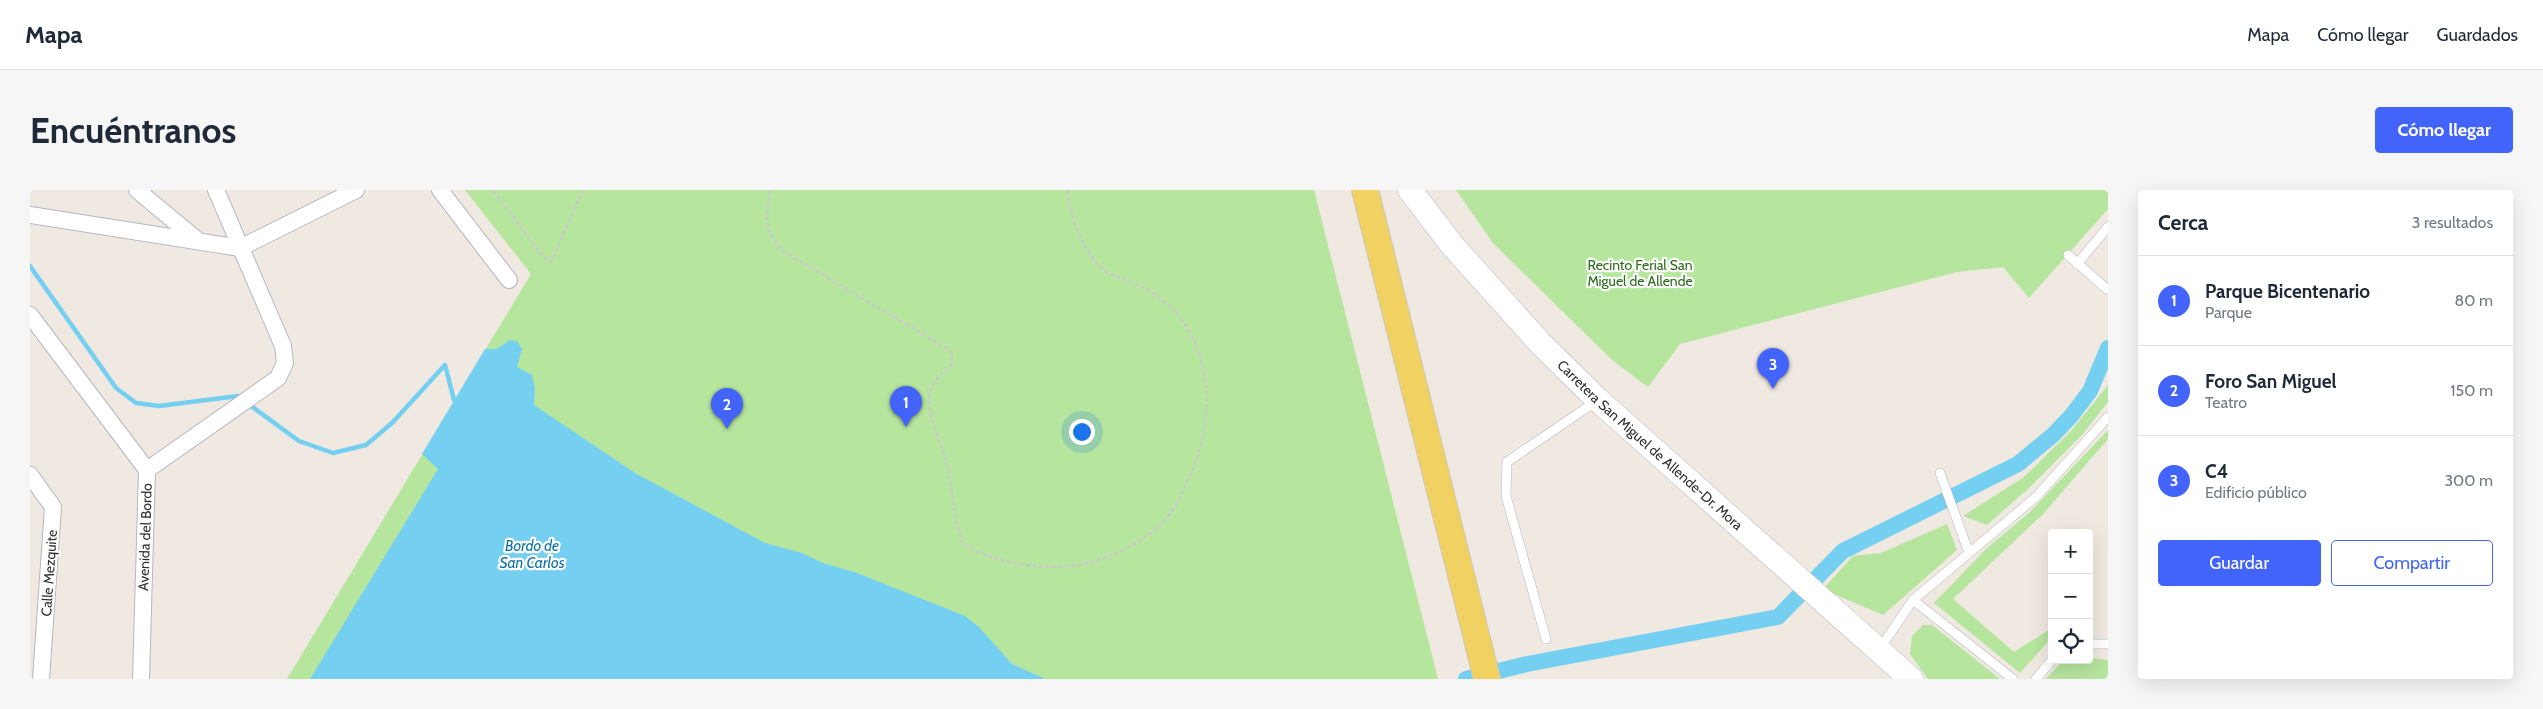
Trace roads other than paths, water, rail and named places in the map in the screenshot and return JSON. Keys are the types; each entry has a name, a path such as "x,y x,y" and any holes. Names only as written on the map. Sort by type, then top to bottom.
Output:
{"main road":[{"path":"1365,190 1486,672"},
{"name":"Carretera San Miguel de Allende-Dr. Mora","path":"1410,190 1452,245 1540,344 1598,400 1911,679"}],"street":[{"path":"137,190 196,239"},
{"path":"147,470 259,394 278,378 285,363 283,346 216,190"},
{"path":"30,214 196,239 240,248 356,190"},
{"path":"440,190 509,280"},
{"name":"Avenida del Bordo","path":"30,315 147,470 141,679"},
{"name":"Calle Mezquite","path":"30,475 53,507 41,679"}],"lane":[{"path":"2077,264 2108,227"},
{"path":"2068,255 2107,289"},
{"path":"1546,639 1506,496 1507,462 1598,400"},
{"path":"1879,650 1914,600 2036,497 2108,417"},
{"path":"1940,473 1969,554"},
{"path":"1914,600 2013,679"},
{"path":"2093,644 2108,644"},
{"path":"2036,679 2049,664"}],"water":[{"name":"Bordo de San Carlos","path":"510,340 517,341 522,349 517,367 532,375 535,389 534,405 635,473 765,543 802,553 823,563 857,573 965,616 980,628 1012,664 1045,679 310,679 438,469 422,454 485,349 497,349"}],"waterway":[{"path":"30,266 116,388 136,403 159,406 238,396 241,399"},
{"path":"1466,679 1527,664 1778,617 1843,551 2018,464 2053,435 2072,415 2090,391 2108,348"},
{"path":"247,403 299,441 333,453 366,445 392,423 445,365 454,400"}],"place":[{"name":"C4","path":"1773,389"},
{"name":"Parque Bicentenario","path":"906,427"},
{"name":"Foro San Miguel","path":"727,429"}],"park label":[{"name":"Recinto Ferial San Miguel de Allende","path":"1640,274"}]}
